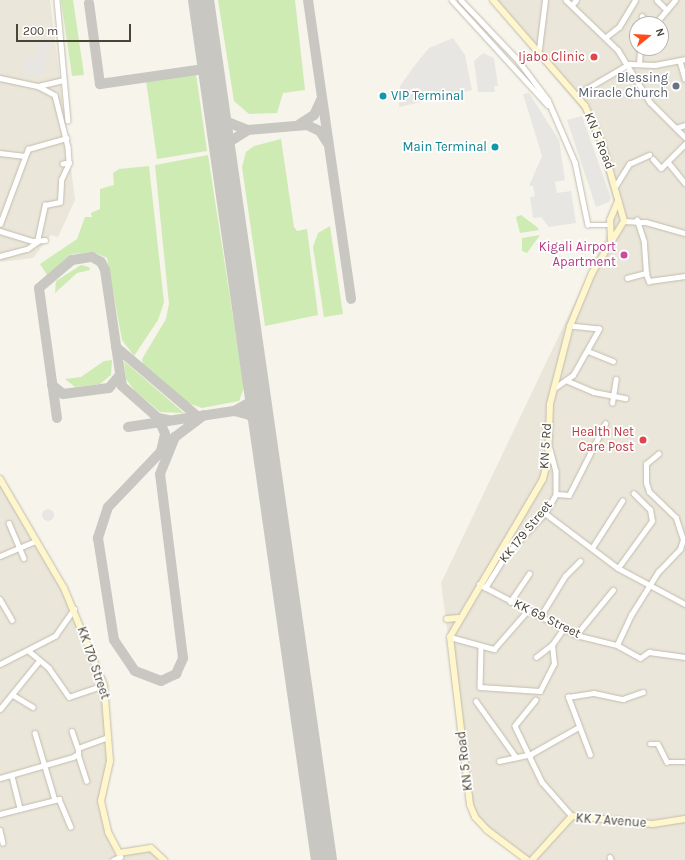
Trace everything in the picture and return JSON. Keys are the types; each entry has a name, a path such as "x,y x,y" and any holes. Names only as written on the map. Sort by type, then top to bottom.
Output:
{"main road":[{"name":"KN 5 Road","path":"493,0 539,49 576,95 597,130 618,195"},
{"name":"KN 5 Rd","path":"610,240 612,217 618,195"},
{"path":"612,217 623,220 618,195"},
{"name":"KN 5 Rd","path":"450,637 458,618 540,486 548,446 553,389 570,326 592,273 610,240 621,228 623,220"},
{"path":"611,226 621,228"},
{"name":"KK 170 Street","path":"0,479 74,609 104,685 109,769 102,811 120,857"},
{"path":"447,619 458,618"},
{"name":"KN 5 Road","path":"450,637 470,805 475,818 487,830 527,860"},
{"name":"KK 7 Avenue","path":"532,860 572,816 653,824 685,819"},
{"path":"120,857 151,848 164,860"}],"street":[{"path":"57,0 63,80 68,121"},
{"path":"452,0 527,79 556,116"},
{"path":"461,0 537,82 556,116 575,162 588,225 611,226"},
{"path":"539,49 545,0"},
{"path":"566,0 606,37 629,64 650,102 685,137"},
{"path":"572,5 576,0"},
{"path":"606,37 619,27 635,0"},
{"path":"657,0 666,9"},
{"path":"661,16 675,0"},
{"path":"639,64 640,56"},
{"path":"576,95 629,64 680,61 685,59"},
{"path":"680,61 685,78"},
{"path":"0,78 38,86 55,95 66,138 69,163 61,180 60,202 45,204 37,242"},
{"path":"38,86 63,80"},
{"path":"676,128 685,125"},
{"path":"0,224 25,156 31,147 66,138"},
{"path":"616,185 629,164 651,157 659,168 668,162 685,144"},
{"path":"0,153 25,156"},
{"path":"668,162 685,183"},
{"path":"63,164 69,163"},
{"path":"623,220 637,220 685,233"},
{"path":"637,220 644,242 648,281 658,281 685,276"},
{"path":"0,231 37,242"},
{"path":"0,256 27,249 37,242 45,240"},
{"path":"627,278 646,273"},
{"path":"553,389 568,381 588,351 599,329 570,326"},
{"path":"588,351 613,361"},
{"path":"612,402 616,379"},
{"path":"568,381 614,396 625,398"},
{"name":"KK 179 Street","path":"485,588 514,546 544,513 556,494 569,495 605,424"},
{"path":"548,446 556,471 556,494"},
{"path":"617,645 630,615 650,586 680,549 682,540 676,518 649,492 646,483 646,464 658,454"},
{"path":"618,568 650,524 650,510 634,494"},
{"path":"592,548 622,501"},
{"path":"544,513 618,568 685,604"},
{"path":"9,523 24,558"},
{"path":"0,556 35,541"},
{"path":"505,541 514,546"},
{"path":"540,617 565,576 580,561"},
{"path":"510,602 529,574"},
{"name":"KK 69 Street","path":"479,584 510,602 576,635 617,645 640,658 649,652 685,657"},
{"path":"576,635 613,590"},
{"path":"0,599 12,620"},
{"path":"0,664 55,636 74,609"},
{"path":"450,637 481,647 494,649 503,643 528,610"},
{"path":"536,657 552,645 563,629"},
{"path":"481,647 480,687 538,692 554,664 552,645"},
{"path":"28,651 53,673 69,697 104,685"},
{"path":"0,709 13,695 39,661"},
{"path":"590,755 577,728 568,702 570,696 594,693 623,699 643,692"},
{"path":"13,695 33,707"},
{"path":"536,700 515,723 542,782 572,816"},
{"path":"476,701 516,757"},
{"path":"499,761 530,754 577,728"},
{"path":"72,730 87,781"},
{"path":"35,733 55,800"},
{"path":"78,748 108,737"},
{"path":"650,744 658,744 668,762 685,762"},
{"path":"0,778 44,767 78,754"},
{"path":"12,776 20,809"},
{"path":"0,814 55,800 62,800 71,827"},
{"path":"0,830 3,843"},
{"path":"113,860 120,857"}],"shaded area":[{"path":"0,0 50,0 75,200 58,237 51,235 33,258 0,262"},
{"path":"489,0 685,0 685,860 521,860 473,819 441,583 606,237 614,203 595,138 582,110"},
{"path":"43,36 52,39 42,76 24,76 28,56 36,58 39,38"},
{"path":"453,38 465,55 472,90 399,107 400,86 415,65 429,48"},
{"path":"483,53 494,58 498,86 494,86 495,92 478,92 474,61"},
{"path":"529,93 559,140 565,180 555,182 557,193 571,191 576,223 549,227 541,217 533,218 530,197 535,196 533,186 529,186 542,156 523,94"},
{"path":"582,116 611,198 609,202 596,207 567,120"},
{"path":"0,482 63,590 103,688 108,764 100,793 105,828 116,857 151,850 163,860 0,860"},
{"path":"48,509 52,511 54,515 52,519 48,521 44,519 42,515 44,511"}],"green space":[{"path":"61,0 73,0 84,75 72,76"},
{"path":"218,0 295,0 305,90 283,93 277,113 249,114 234,101"},
{"path":"196,74 207,151 157,159 146,80"},
{"path":"281,139 294,227 297,231 307,229 318,315 265,326 242,167 246,152 254,146"},
{"path":"208,155 244,388 239,401 202,408 188,403 143,364 142,359 166,319 169,304 155,165"},
{"path":"149,166 164,302 158,320 134,356 122,340 107,258 93,252 72,254 47,275 40,264 77,239 85,217 92,217 91,213 100,209 100,189 114,185 113,173 119,169"},
{"path":"521,215 539,230 520,233 516,217"},
{"path":"330,226 343,314 324,317 313,247 318,233"},
{"path":"540,235 527,253 522,251 522,238"},
{"path":"81,265 89,267 90,270 77,273 55,293 56,281"},
{"path":"112,360 111,375 100,384 75,387 65,379 81,377 104,361"},
{"path":"124,361 184,413 160,412 135,391 126,379"}],"taxiway":[{"path":"308,0 351,299"},
{"path":"89,3 100,84 211,68"},
{"path":"300,124 314,115 321,100"},
{"path":"216,104 225,121 247,130"},
{"path":"224,162 229,142 248,130 307,125 320,131 327,142"},
{"path":"57,418 39,288 72,260 92,257 101,262 105,270 122,386 158,418 168,420"},
{"path":"116,347 197,416"},
{"path":"52,385 63,394 109,388 120,375"},
{"path":"128,427 234,411 250,402 256,386"},
{"path":"234,411 250,415 263,433"},
{"path":"175,437 108,507 98,538 114,640 135,671 161,681 176,674 183,658 160,474 175,437 204,415"},
{"path":"158,418 165,434 161,451"}],"runway":[{"path":"201,0 324,860"}],"place":[{"name":"Ijabo Clinic","path":"594,57"},
{"name":"Blessing Miracle Church","path":"676,86"},
{"name":"VIP Terminal","path":"383,96"},
{"name":"Main Terminal","path":"495,147"},
{"name":"Kigali Airport Apartment","path":"624,255"},
{"name":"Health Net Care Post","path":"643,440"}]}
